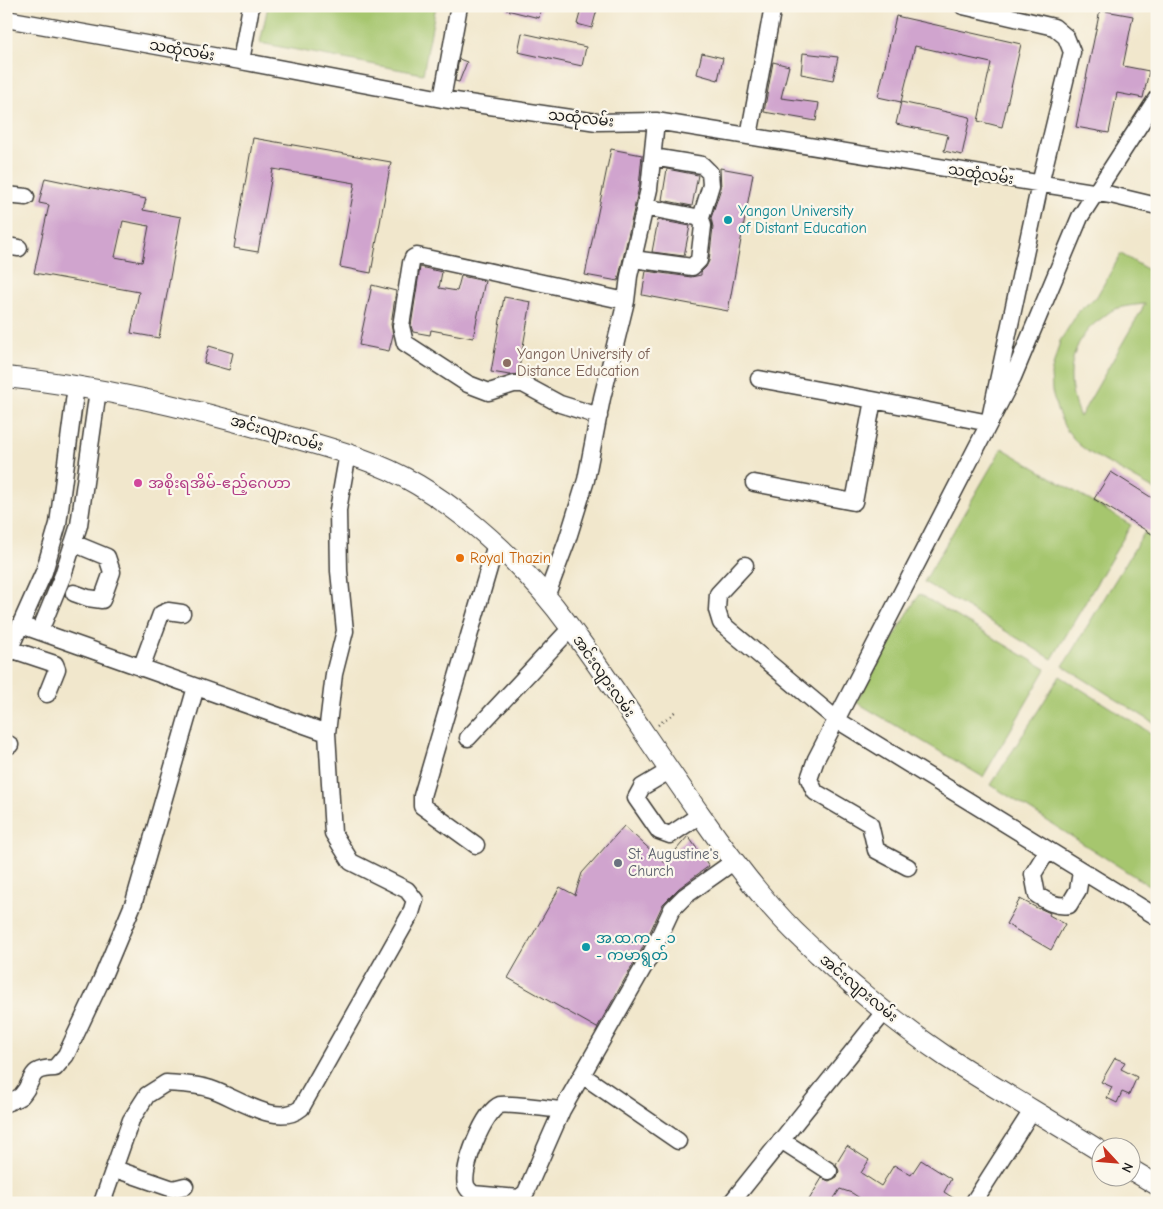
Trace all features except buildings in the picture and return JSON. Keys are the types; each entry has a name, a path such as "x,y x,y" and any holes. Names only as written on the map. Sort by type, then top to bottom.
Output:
{"main road":[{"name":"အင်းလျားလမ်း","path":"6,377 134,396 224,418 348,453 388,469 419,485 459,512 496,544 546,597 571,628 734,862 793,930 864,995 943,1054 1090,1145"},
{"path":"1140,1175 1157,1185"}],"street":[{"path":"240,61 251,6"},
{"path":"442,99 459,6"},
{"path":"748,136 773,6"},
{"path":"963,6 1054,27 1066,37 1072,52 1040,184 989,423"},
{"path":"1030,6 1042,24"},
{"name":"သထုံလမ်း","path":"6,19 442,99 597,122 656,121 1096,193 1157,206"},
{"path":"908,867 876,850 870,824 815,792 810,779 812,772 816,760 1013,377 1080,217 1157,98"},
{"path":"546,597 567,541 586,480 649,189 656,121"},
{"path":"633,259 692,267 699,260 703,226 701,218 711,185 710,173 702,165 653,157"},
{"path":"6,195 26,197"},
{"path":"645,207 701,218"},
{"path":"599,416 560,404 522,384 514,384 489,392 468,384 405,343 401,326 411,263 413,258 417,256 626,301"},
{"path":"759,379 989,423"},
{"path":"47,694 57,669 55,664 8,653 44,572 58,524 76,386"},
{"path":"40,631 63,575 78,525 98,390"},
{"path":"754,483 854,502 873,400"},
{"path":"102,1203 131,1120 147,1095 166,1083 210,1088 278,1116 295,1113 301,1108 411,913 415,900 407,890 351,862 333,833 327,733 334,674 345,631 339,571 338,510 348,453"},
{"path":"73,543 107,557 112,572 102,600 74,593"},
{"path":"476,845 422,806 422,796 496,544"},
{"path":"745,565 718,594 717,610 721,623 837,720 1157,918"},
{"path":"141,668 161,614 168,611 182,613"},
{"path":"21,625 327,733"},
{"path":"468,738 571,628"},
{"path":"6,1103 20,1097 33,1075 40,1069 55,1068 66,1055 100,983 134,902 196,687"},
{"path":"669,771 642,787 636,798 659,830 670,835 700,815"},
{"path":"1050,852 1043,858 1032,874 1037,895 1044,900 1058,907 1069,905 1078,890 1082,872"},
{"path":"562,1110 503,1105 494,1109 487,1119 467,1162 465,1179 469,1190 473,1194 520,1198 526,1192 562,1110 651,954 672,909 686,896 734,862"},
{"path":"731,1203 885,1011"},
{"path":"582,1075 678,1141"},
{"path":"973,1203 1033,1109"},
{"path":"781,1140 829,1171"},
{"path":"115,1169 173,1189 185,1186"}],"path":[{"path":"646,735 676,711"}],"green space":[{"path":"268,6 436,6 423,74 260,43"},
{"path":"1121,254 1157,275 1157,491 1090,453 1078,444 1065,428 1057,410 1052,391 1051,374 1060,341 1079,311 1097,296","holes":["1145,304 1080,417 1075,404 1071,376 1072,363 1082,338 1091,327 1113,310 1126,306"]},
{"path":"1002,448 1131,525 1052,659 924,582"},
{"path":"1144,533 1157,541 1157,725 1063,666"},
{"path":"919,594 1046,669 983,777 856,702"},
{"path":"1060,676 1157,737 1157,878 1151,887 991,785"}],"place":[{"name":"Yangon University of Distant Education","path":"728,220"},
{"name":"Yangon University of Distance Education","path":"507,363"},
{"name":"အစိုးရအိမ်-ဧည့်ဂေဟာ","path":"138,483"},
{"name":"Royal Thazin","path":"460,558"},
{"name":"St. Augustine's Church","path":"618,863"},
{"name":"အ.ထ.က - ၁ - ကမာရွတ်","path":"586,947"}]}
